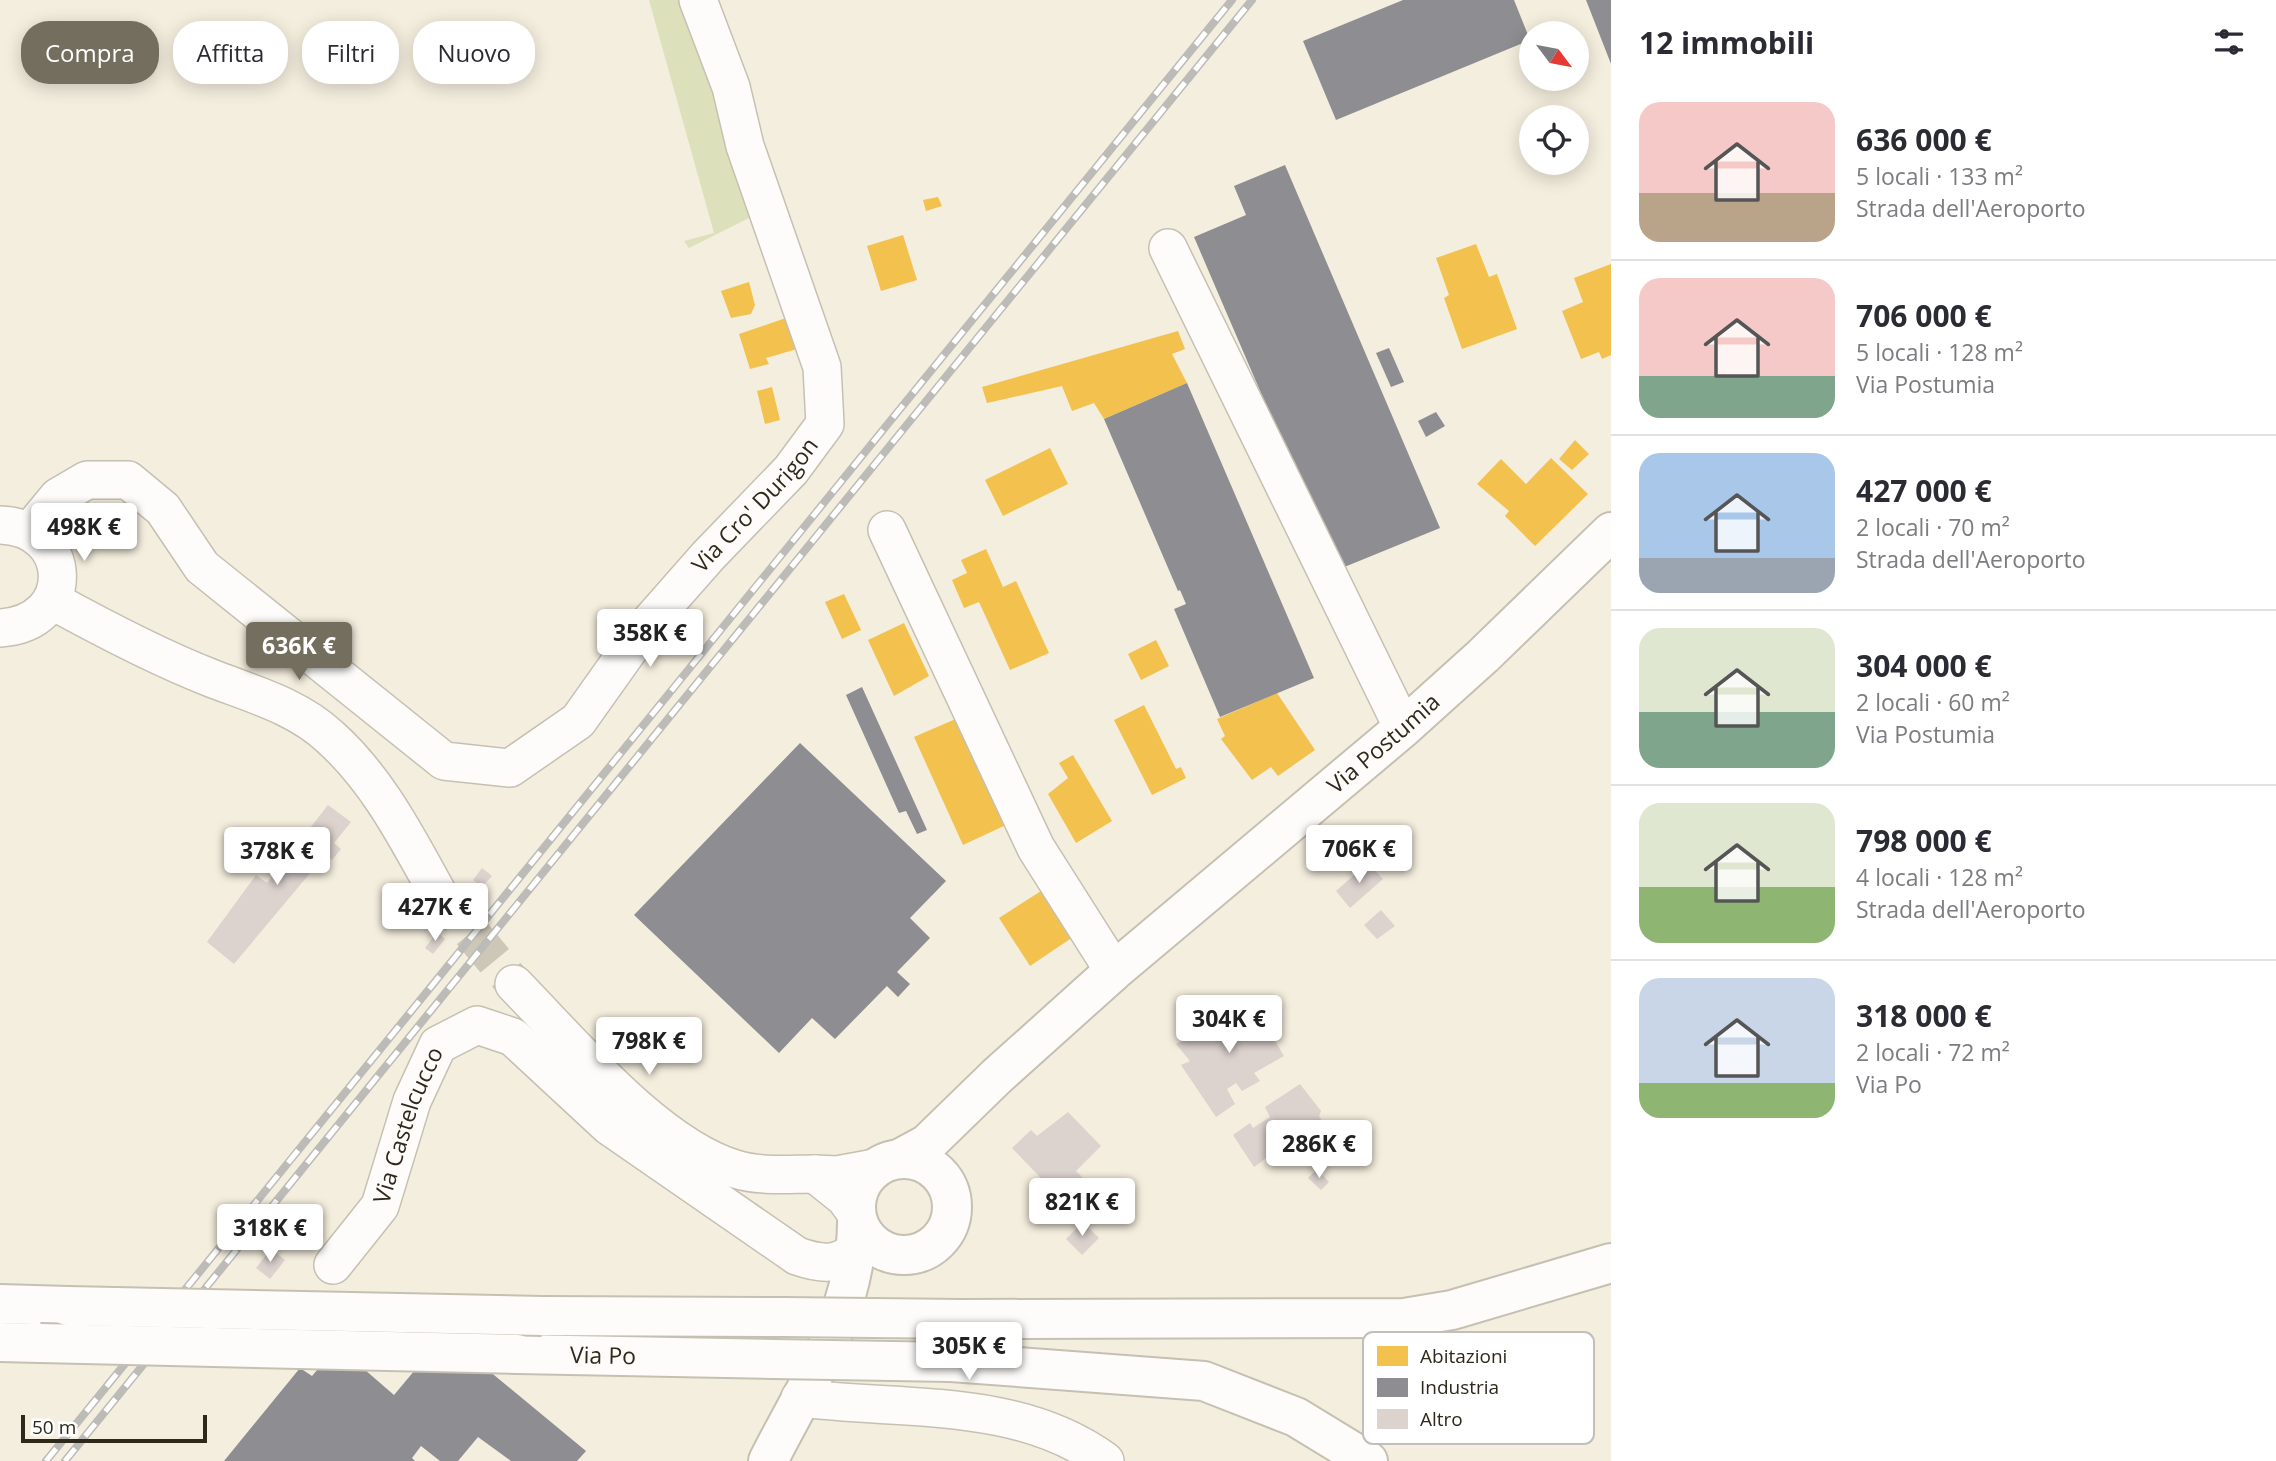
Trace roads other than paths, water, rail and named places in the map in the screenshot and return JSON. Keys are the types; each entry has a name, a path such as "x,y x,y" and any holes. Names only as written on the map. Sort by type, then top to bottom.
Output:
{"main road":[{"name":"Via Postumia","path":"888,1163 927,1144 997,1076 1114,971 1403,728 1611,532"},
{"path":"838,1325 868,1291 935,1244 945,1233 962,1144 997,1076"},
{"path":"768,1461 838,1325 852,1281 858,1190 888,1163 929,1165 941,1175 949,1188 952,1203"},
{"path":"857,1227 877,1248 891,1254 921,1252"},
{"name":"Via Po","path":"0,1304 542,1316 1404,1318 1452,1310 1611,1263"},
{"name":"Via Po","path":"0,1342 951,1362 1204,1381 1296,1417 1368,1461"}],"street":[{"name":"Via Cro' Durigon","path":"15,528 58,497 88,480 128,480 163,509 202,567 444,761 510,768 578,721 642,631 708,556 791,470 825,424 822,367 745,146 731,87 698,0"},
{"path":"1168,248 1403,728"},
{"path":"0,628 18,627 34,620 53,601 57,574 54,557 44,542 15,528"},
{"path":"887,530 1036,848 1114,971"},
{"path":"53,601 111,633 210,678 274,700 330,736 388,803 436,890"},
{"path":"514,984 611,1082 673,1137 727,1167 762,1175 837,1175 888,1163"},
{"name":"Via Castelcucco","path":"333,1265 380,1206 412,1101 438,1045 477,1025 513,1037 609,1126 797,1256 816,1263 849,1257 857,1227"},
{"path":"701,1192 744,1192 802,1174 840,1193 857,1227"},
{"path":"800,1398 970,1411 1021,1419 1075,1443 1105,1461"}],"tunnel":[{"path":"436,890 514,984"}],"railway":[{"path":"46,1461 1232,0"},
{"path":"65,1461 1252,0"}]}
